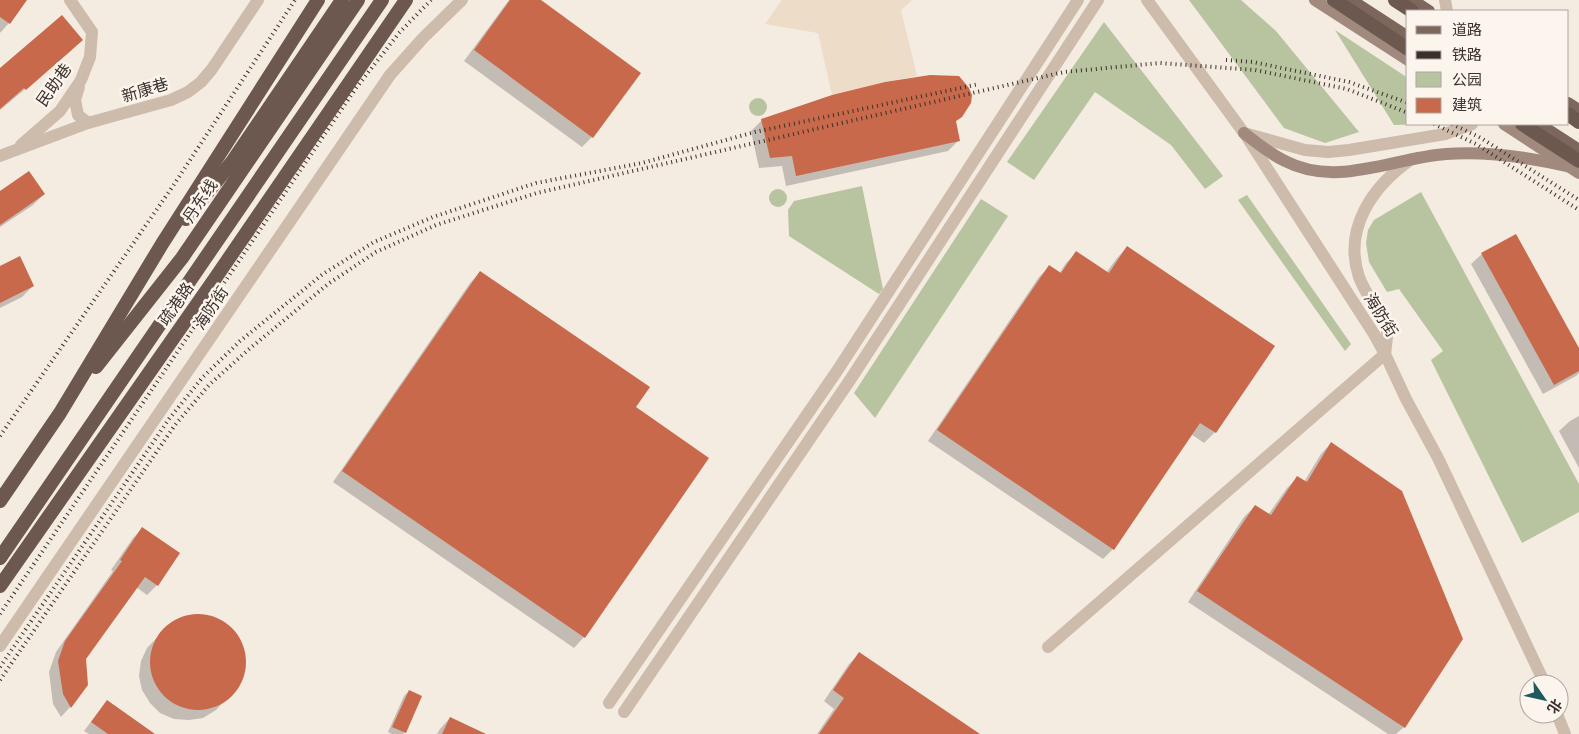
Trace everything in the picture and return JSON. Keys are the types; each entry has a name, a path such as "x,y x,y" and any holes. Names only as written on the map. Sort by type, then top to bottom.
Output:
{"highway":[{"path":"0,501 60,413 162,244 318,0"},
{"path":"162,244 198,206 232,162 342,0"},
{"name":"丹东线","path":"60,413 182,258 358,0"},
{"name":"疏港路","path":"0,558 382,0"},
{"path":"378,41 406,0"},
{"path":"378,41 416,0"},
{"path":"1334,0 1406,48"},
{"path":"1395,0 1410,10"},
{"name":"疏港路","path":"0,586 378,41"},
{"path":"1523,125 1576,167"}],"main road":[{"path":"1315,0 1406,59"},
{"path":"1351,0 1406,37"},
{"path":"1412,0 1427,10"},
{"path":"1506,125 1576,167"},
{"path":"1541,125 1579,150"},
{"path":"1244,133 1273,155 1286,162 1315,172 1349,172 1444,154 1500,154 1540,159 1576,167"}],"street":[{"name":"民助巷","path":"14,151 60,112 81,80 90,57 92,32 70,0"},
{"name":"新康巷","path":"0,156 88,123 171,100 188,92 201,82 212,69 258,0"},
{"name":"海防街","path":"0,646 390,74 418,43 462,0"},
{"path":"609,703 837,371 1078,0"},
{"path":"624,712 850,380 1098,0"},
{"name":"海防街","path":"1147,0 1244,133 1385,354"},
{"path":"81,80 76,100 78,115 88,123"},
{"path":"1244,133 1305,150 1328,152 1445,134 1469,125"},
{"name":"海防街","path":"1385,354 1387,326 1366,293 1359,277 1355,260 1355,243 1357,228 1363,211 1372,196 1395,171 1410,160"},
{"path":"1048,647 1385,354 1406,399 1442,467 1539,674"}],"green space":[{"path":"1189,0 1241,0 1276,31 1359,132 1325,143 1284,128"},
{"path":"1104,22 1223,176 1205,189 1171,145 1095,92 1034,180 1007,162"},
{"path":"1335,30 1406,77 1406,125 1394,125"},
{"path":"754,98 762,98 767,103 765,114 754,116 749,111 749,103"},
{"path":"862,186 883,289 879,294 789,236 788,210 794,201"},
{"path":"774,189 782,189 787,194 785,205 774,207 769,202 769,194"},
{"path":"1421,192 1579,484 1579,512 1522,543 1431,360 1443,351 1399,289 1387,292 1369,262 1366,243 1368,230 1374,220"},
{"path":"1247,195 1351,344 1345,351 1238,200"},
{"path":"981,199 1008,216 875,418 854,393"}],"shaded area":[{"path":"782,0 912,0 901,10 917,76 832,95 818,33 765,24"}],"building":[{"path":"0,0 27,0 10,24 0,17"},
{"path":"510,0 541,0 641,73 593,138 474,50"},
{"path":"62,15 83,40 26,90 24,88 0,109 0,68"},
{"path":"930,75 959,76 969,88 972,95 971,103 962,117 956,121 960,141 796,176 792,156 770,158 761,119 832,95 885,82"},
{"path":"29,171 45,194 0,225 0,191"},
{"path":"1516,234 1579,348 1579,371 1554,385 1481,253"},
{"path":"1127,246 1275,346 1216,433 1200,423 1114,550 937,430 1049,265 1061,273 1076,251 1109,273"},
{"path":"20,256 34,286 0,303 0,266"},
{"path":"480,271 650,387 636,407 709,458 585,638 342,471"},
{"path":"1331,442 1402,491 1463,639 1405,728 1197,591 1255,505 1271,515 1297,476 1307,482"},
{"path":"142,527 180,553 158,586 145,577 86,659 88,685 71,708 63,694 58,661 65,641 122,561 120,560"},
{"path":"198,614 216,618 232,628 242,644 246,662 242,680 232,696 216,706 198,710 180,706 164,696 154,680 150,662 154,644 164,628 180,618"},
{"path":"859,652 980,734 819,734 844,698 833,690"},
{"path":"409,690 422,696 406,733 392,727"},
{"path":"107,700 155,734 108,734 91,722"},
{"path":"450,717 486,734 442,734"}],"railway":[{"path":"0,436 173,186 295,0"},
{"path":"0,614 356,88 399,33 431,0"},
{"path":"1226,60 1253,62 1349,82 1406,102"},
{"path":"0,680 175,425 209,385 328,284 376,252 436,225 537,193 1064,72 1160,63 1255,70 1347,89 1406,112"},
{"path":"0,667 169,419 202,378 240,341 323,274 374,242 433,217 536,183 642,163 755,132 979,84"},
{"path":"1436,125 1476,144 1579,210"},
{"path":"1454,125 1481,138 1579,200"}]}
